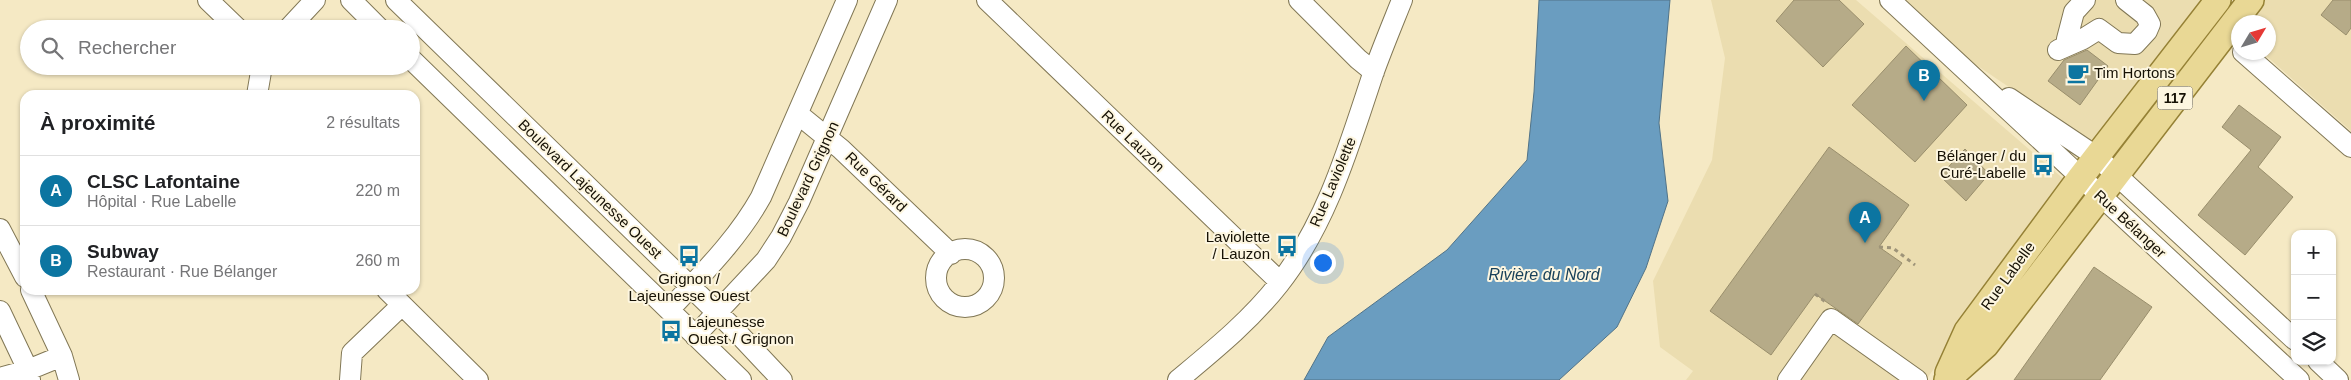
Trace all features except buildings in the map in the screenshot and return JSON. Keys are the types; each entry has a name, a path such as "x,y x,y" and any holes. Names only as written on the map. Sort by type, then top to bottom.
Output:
{"main road":[{"name":"117","path":"2244,15 2251,0"},
{"name":"117","path":"2080,178 2211,9"},
{"name":"117","path":"2099,196 2231,43"},
{"name":"Rue Labelle","path":"1946,380 1967,331 2080,178"},
{"name":"Rue Labelle","path":"1946,380 1986,344 2099,196"}],"street":[{"path":"208,0 229,20"},
{"path":"297,20 316,0"},
{"path":"351,0 371,20"},
{"name":"Boulevard Lajeunesse Ouest","path":"396,0 417,20"},
{"path":"668,310 737,236 750,217 761,198 848,0"},
{"name":"Boulevard Grignon","path":"695,336 766,260 781,237 828,138 888,0"},
{"name":"Rue Lauzon","path":"986,0 1280,282"},
{"path":"1299,0 1358,59 1374,72"},
{"name":"Rue Laviolette","path":"1178,380 1235,332 1280,282 1313,230 1342,168 1374,72 1402,0"},
{"name":"Rue Bélanger","path":"1890,0 2299,380"},
{"path":"2085,0 2074,12 2062,45 2099,29 2118,43 2135,44 2147,31 2150,24 2145,15 2126,0"},
{"path":"2211,9 2231,43"},
{"name":"Boulevard Lajeunesse Ouest","path":"420,23 690,286 782,380"},
{"path":"2251,60 2351,147"},
{"name":"Rue Bélanger","path":"1962,67 2097,157 2291,336"},
{"name":"Boulevard Lajeunesse Ouest","path":"420,68 741,380"},
{"path":"259,90 261,75"},
{"name":"Rue Gérard","path":"798,114 828,138 950,254"},
{"path":"0,228 20,267"},
{"path":"33,295 62,356 70,380"},
{"path":"392,295 478,380"},
{"path":"350,380 352,353 402,304"},
{"path":"0,311 29,375"},
{"path":"1788,380 1831,319 1917,380"},
{"path":"0,378 29,375 62,356"},
{"path":"2322,365 2338,380"}],"path":[{"path":"1880,247 1893,248 1915,265"}],"shaded area":[{"path":"1711,0 1856,0 2066,181 1926,380 1686,380 1693,371 1660,347 1653,281 1712,160 1725,58"},
{"path":"1904,0 2202,0 2093,144 1966,58"},
{"path":"2254,0 2351,0 2351,131 2271,60 2276,60 2276,15 2243,15"}],"water":[{"name":"Rivière du Nord","path":"1539,0 1670,0 1659,123 1668,201 1646,268 1617,327 1559,380 1304,380 1328,337 1447,250 1527,160 1534,92"}],"place":[{"name":"Tim Hortons","path":"2078,73"},
{"name":"Subway","path":"1924,101"},
{"name":"Bélanger / du Curé-Labelle","path":"2043,165"},
{"name":"CLSC Lafontaine","path":"1865,243"},
{"name":"Laviolette / Lauzon","path":"1287,246"},
{"name":"Grignon / Lajeunesse Ouest","path":"689,256"},
{"name":"Lajeunesse Ouest / Grignon","path":"671,331"}]}
